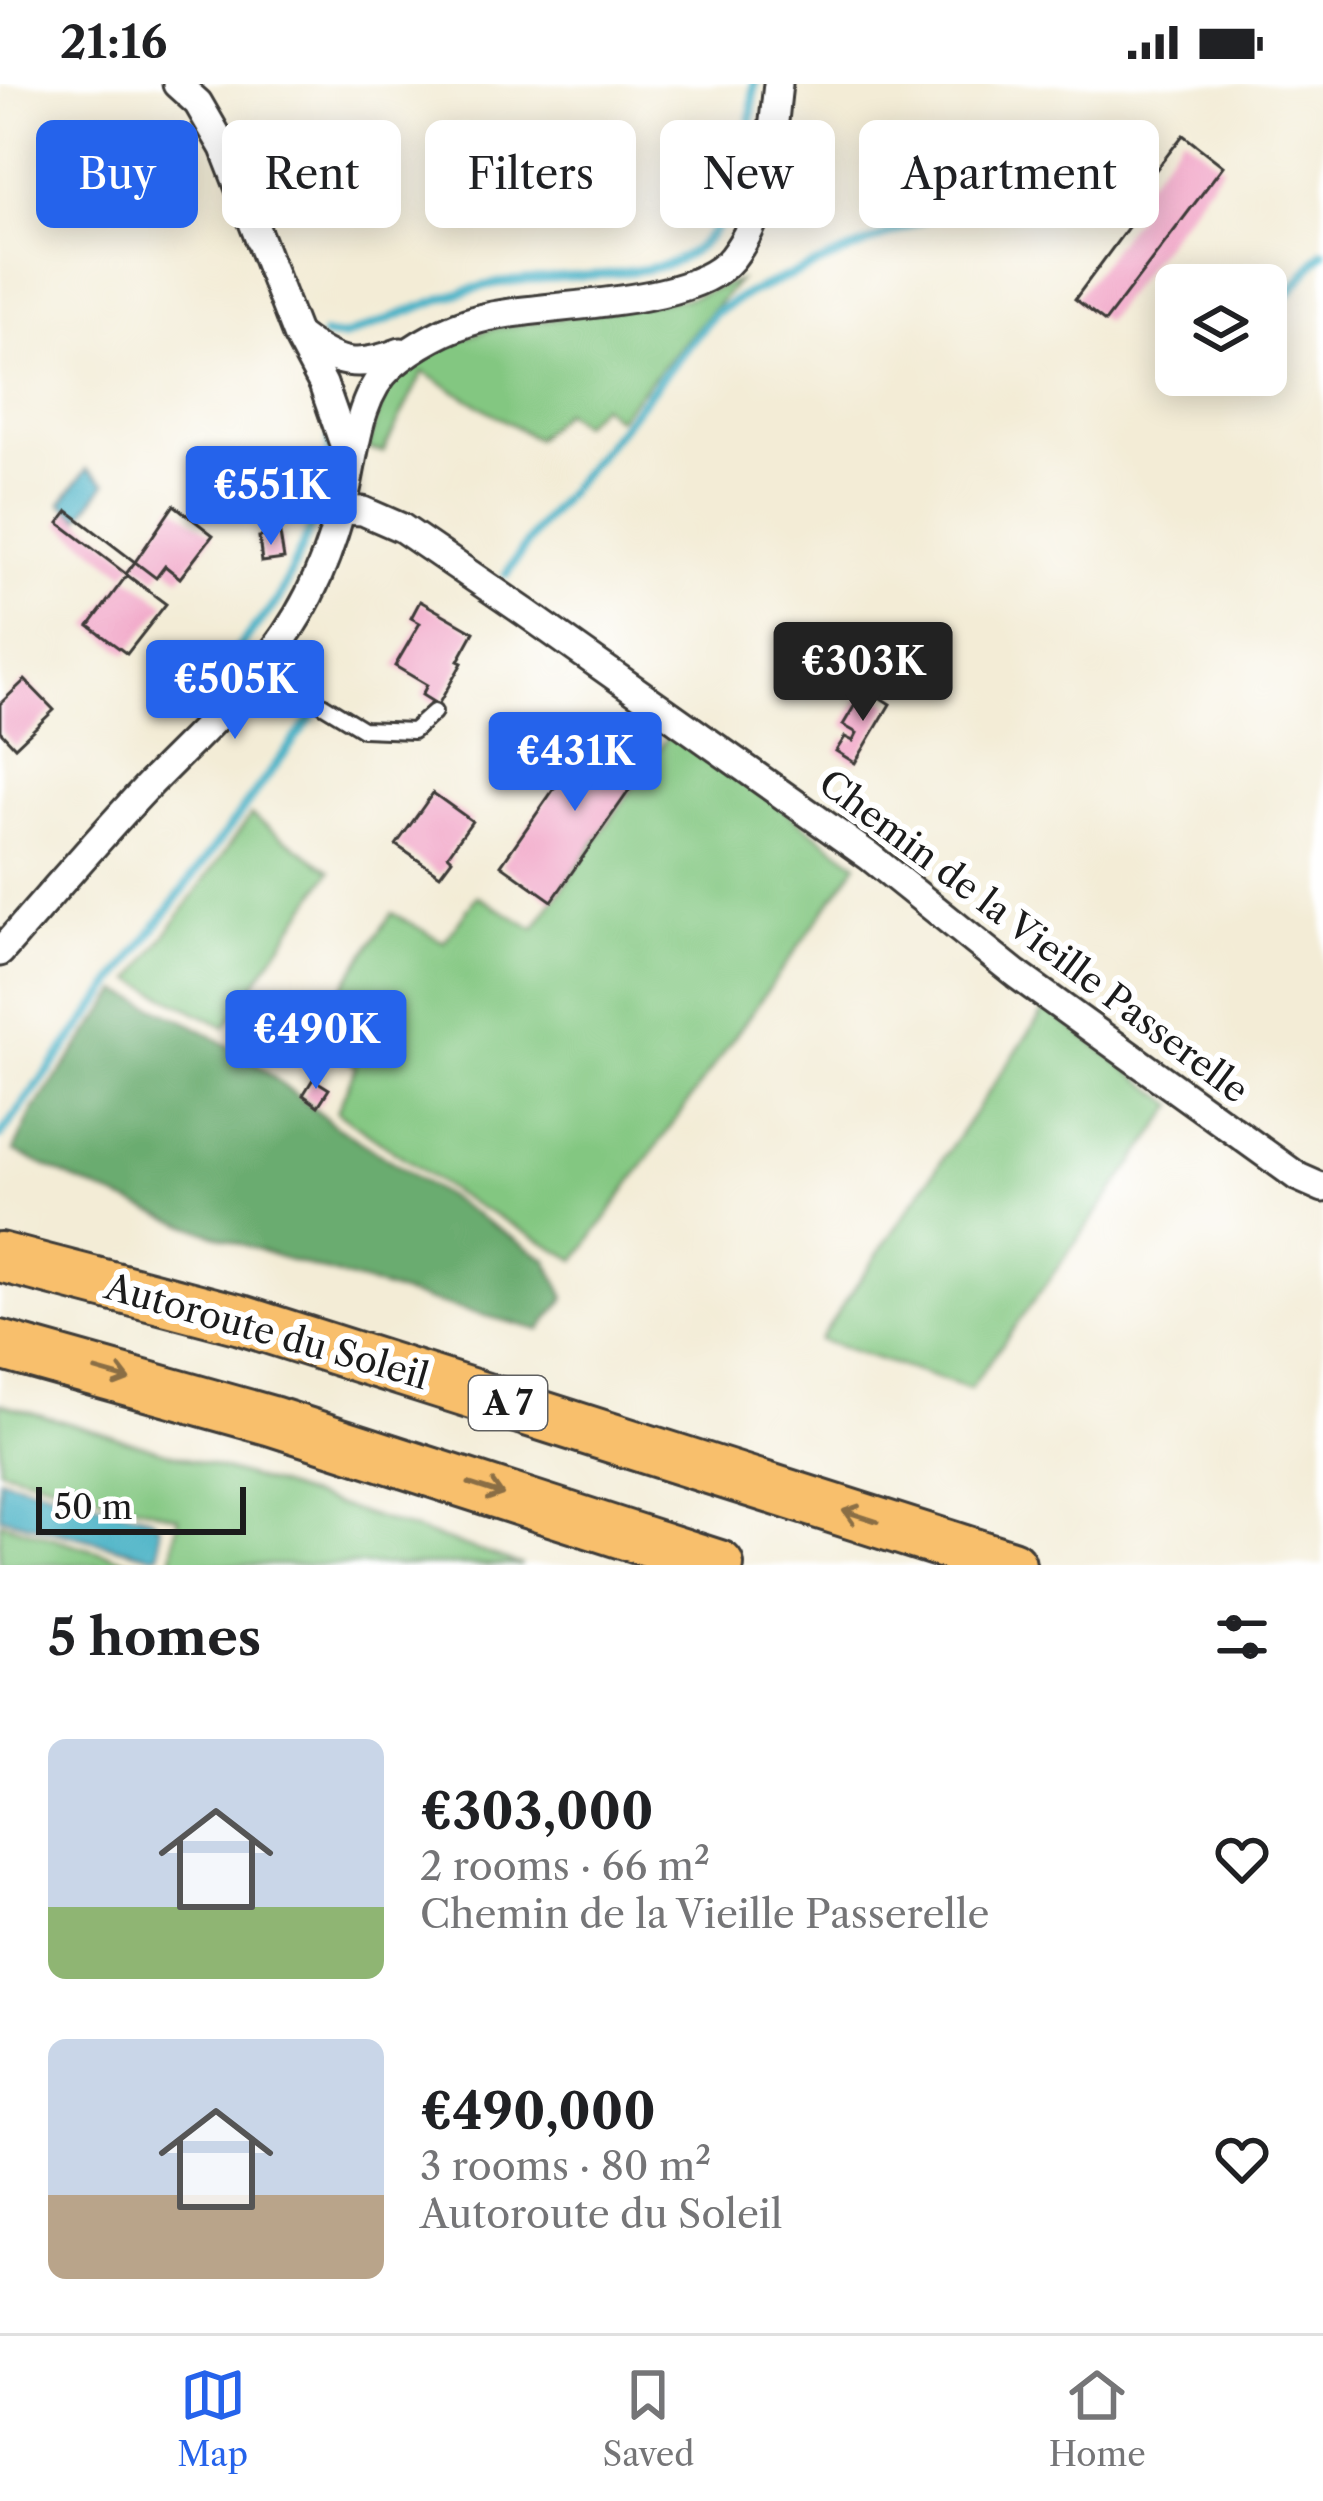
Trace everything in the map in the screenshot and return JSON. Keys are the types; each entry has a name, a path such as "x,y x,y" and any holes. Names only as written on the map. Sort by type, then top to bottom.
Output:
{"highway":[{"name":"Autoroute du Soleil","path":"0,1257 242,1320 1011,1565"},
{"name":"A 7","path":"0,1345 272,1421 719,1565"}],"street":[{"path":"177,84 198,103 224,148 297,335 352,403 370,400"},
{"path":"331,372 372,362 480,319 643,297 693,282 731,260 758,208 768,170 778,84"},
{"path":"0,952 142,792 263,668 309,595 341,509 370,400 388,369 422,344"},
{"path":"331,372 352,464"},
{"name":"Chemin de la Vieille Passerelle","path":"341,509 363,511 402,528 509,601 869,856 1016,974 1298,1177 1323,1188"}],"lane":[{"path":"263,668 364,730 413,731 434,712"}],"green space":[{"path":"738,281 617,419 601,405 581,424 563,412 536,439 423,372 383,452 368,449 387,384 424,351 491,329 691,297"},
{"path":"674,728 857,864 576,1260 459,1196 337,1112 356,1066 310,1035 392,913 444,942 477,896 534,929"},
{"path":"251,815 331,871 225,1027 133,980"},
{"path":"119,991 193,1025 250,1059 334,1125 547,1260 565,1298 540,1330 473,1313 206,1232 14,1151 32,1112"},
{"path":"1046,1008 1175,1105 970,1389 819,1340"},
{"path":"0,1403 274,1484 522,1565 171,1565 178,1517 0,1469"},
{"path":"0,1522 143,1565 0,1565"}],"water":[{"path":"87,469 106,483 80,518 61,503"},
{"path":"0,1478 150,1517 160,1526 159,1554 0,1517"}],"building":[{"path":"1183,135 1223,166 1105,322 1075,299 1127,228 1159,228 1159,166"},
{"path":"174,505 213,535 180,578 165,566 156,578 135,562"},
{"path":"68,511 135,562 126,574 59,523"},
{"path":"280,534 284,559 262,562 259,537"},
{"path":"127,575 166,604 127,654 89,626"},
{"path":"420,601 474,632 438,705 422,695 427,685 395,666 420,623 411,618"},
{"path":"25,680 54,710 15,747 0,731 0,704"},
{"path":"865,688 890,704 855,763 836,751 845,737 853,741 857,733 843,725"},
{"path":"597,727 649,762 552,901 501,865"},
{"path":"433,793 472,821 440,875 396,845"},
{"path":"313,1079 329,1089 318,1106 303,1095"}],"waterway":[{"path":"324,335 342,337 482,286 638,271 684,257 706,240 734,194 749,139 754,84"},
{"path":"506,574 537,529 716,312 747,294 904,228"},
{"path":"1287,295 1323,252"},
{"path":"189,707 278,600 333,478 329,439"},
{"path":"0,1136 313,715"}]}
